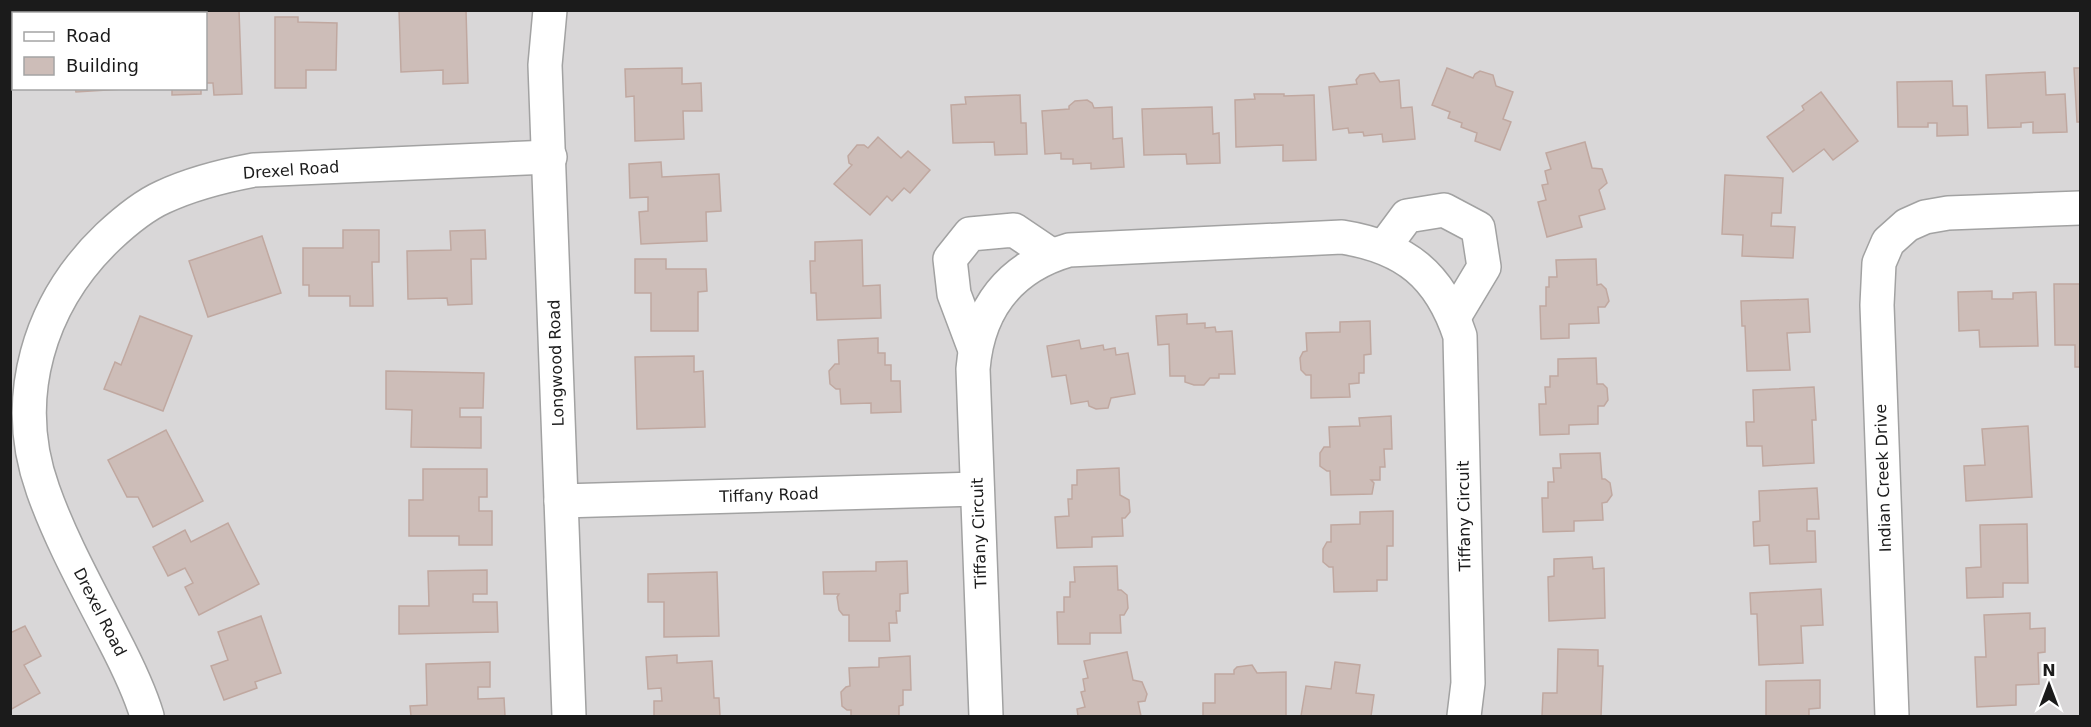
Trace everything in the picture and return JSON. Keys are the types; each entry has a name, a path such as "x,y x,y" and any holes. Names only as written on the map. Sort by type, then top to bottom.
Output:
{"street":[{"name":"Longwood Road","path":"550,10 546,65 569,717"},
{"name":"Drexel Road","path":"147,717 132,676 60,533 42,489 34,462 30,435 30,397 34,361 44,328 61,294 88,256 123,223 161,198 208,179 254,170 550,157"},
{"name":"Indian Creek Drive","path":"1892,717 1877,305 1879,263 1888,242 1906,225 1925,217 2080,208"},
{"path":"1384,247 1407,216 1444,210 1478,228 1484,267 1454,317"},
{"name":"Tiffany Circuit","path":"975,350 954,294 950,259 970,234 1014,230 1051,255"},
{"name":"Tiffany Circuit","path":"986,717 973,369 975,350 985,317 1007,285 1033,264 1051,255 1070,250 1342,237 1384,247 1418,268 1439,291 1454,317 1460,336 1468,682 1464,717"},
{"name":"Tiffany Road","path":"561,501 977,489"}],"shaded area":[{"path":"10,11 2080,11 2080,716 11,716"}],"building":[{"path":"239,10 242,94 214,95 213,83 207,83 206,11"},
{"path":"399,10 466,10 468,83 443,84 443,70 401,72"},
{"path":"275,17 298,17 298,22 337,23 336,70 306,70 306,88 275,88"},
{"path":"12,22 12,80 10,80 10,23"},
{"path":"682,68 682,84 701,83 702,111 683,111 684,139 635,141 634,96 626,97 625,69"},
{"path":"1447,68 1473,78 1480,71 1493,75 1496,86 1513,92 1503,119 1511,122 1500,150 1475,141 1477,133 1461,127 1462,123 1448,118 1450,112 1432,105"},
{"path":"2074,68 2080,68 2080,122 2077,122"},
{"path":"2045,72 2046,95 2065,94 2067,132 2033,133 2033,122 2021,123 2021,127 1988,128 1986,75"},
{"path":"1374,73 1380,82 1399,80 1401,108 1412,107 1415,139 1383,142 1382,134 1364,136 1363,132 1349,133 1348,128 1333,130 1329,87 1357,84 1356,80 1360,75"},
{"path":"1952,81 1953,106 1967,106 1968,135 1937,136 1937,123 1928,123 1928,127 1898,127 1897,82"},
{"path":"76,90 108,90 76,92"},
{"path":"172,90 201,90 201,94 172,95"},
{"path":"1821,92 1858,141 1833,160 1824,149 1793,172 1767,137 1804,110 1802,106"},
{"path":"1254,94 1314,95 1316,160 1283,161 1283,145 1236,147 1235,100 1255,99"},
{"path":"1020,95 1021,123 1026,123 1027,154 995,155 994,142 953,143 951,105 966,104 965,97"},
{"path":"1087,100 1094,108 1112,107 1113,139 1122,138 1124,167 1091,169 1091,163 1073,164 1073,159 1061,159 1061,153 1045,154 1042,111 1069,109 1075,101"},
{"path":"1212,107 1213,134 1219,133 1220,163 1187,164 1186,154 1144,155 1142,109"},
{"path":"878,137 901,158 908,151 930,170 910,193 904,188 892,201 887,196 870,215 834,184 852,165 849,163 848,156 857,145 864,145 868,148"},
{"path":"1585,142 1592,168 1602,169 1607,183 1599,190 1605,209 1579,216 1582,227 1547,237 1538,202 1546,200 1542,185 1548,184 1545,171 1551,169 1546,153"},
{"path":"661,162 662,177 719,174 721,211 706,212 707,241 641,244 639,212 648,211 648,197 630,198 629,164"},
{"path":"1725,175 1783,178 1781,213 1772,213 1771,226 1795,227 1793,258 1742,256 1743,235 1722,234"},
{"path":"343,230 379,230 379,262 372,262 373,306 350,306 350,296 309,296 309,285 303,285 303,248 343,248"},
{"path":"485,230 486,259 471,259 472,304 448,305 447,298 408,299 407,251 451,250 450,231"},
{"path":"262,236 281,293 208,317 189,261"},
{"path":"862,240 863,286 880,285 881,318 817,320 816,293 811,293 810,261 815,261 815,242"},
{"path":"635,259 666,259 666,269 706,269 707,291 698,292 698,331 651,331 651,293 635,293"},
{"path":"1596,259 1597,285 1601,284 1606,289 1609,301 1605,307 1598,307 1599,323 1569,324 1569,338 1541,339 1540,306 1546,306 1546,287 1549,287 1549,277 1557,277 1556,260"},
{"path":"2054,284 2080,284 2080,367 2075,367 2075,345 2055,345"},
{"path":"1992,291 1992,299 2013,299 2013,293 2036,292 2038,346 1980,347 1979,330 1959,331 1958,292"},
{"path":"1808,299 1810,332 1787,333 1790,370 1747,371 1745,326 1742,326 1741,301"},
{"path":"1187,314 1187,324 1205,323 1205,328 1215,327 1216,332 1232,331 1235,374 1219,374 1219,378 1210,378 1204,385 1185,382 1185,376 1170,376 1169,344 1158,345 1156,316"},
{"path":"140,316 192,336 163,411 104,389 115,362 121,365"},
{"path":"1370,321 1371,354 1364,355 1364,373 1359,373 1359,383 1349,384 1350,397 1311,398 1311,375 1306,375 1301,370 1300,358 1303,352 1307,351 1306,333 1340,332 1340,322"},
{"path":"878,338 878,353 885,353 885,365 891,365 891,381 900,381 901,412 871,413 871,403 841,404 840,389 830,384 829,371 835,364 839,364 838,340"},
{"path":"1079,340 1081,349 1103,345 1104,350 1115,348 1116,355 1128,353 1135,394 1111,398 1108,408 1096,409 1089,406 1088,401 1071,404 1066,375 1052,377 1047,346"},
{"path":"694,356 694,372 703,371 705,427 637,429 635,357"},
{"path":"1596,358 1597,384 1603,384 1607,388 1608,400 1604,406 1598,406 1598,424 1569,425 1569,434 1540,435 1539,404 1546,404 1545,387 1550,387 1550,376 1558,376 1558,359"},
{"path":"386,371 484,373 483,408 460,408 460,417 481,417 481,448 411,447 412,410 386,409"},
{"path":"1814,387 1816,420 1812,420 1814,463 1763,466 1762,446 1747,446 1746,422 1754,422 1753,390"},
{"path":"1391,416 1392,449 1384,449 1385,467 1380,467 1380,480 1371,480 1374,483 1372,494 1331,495 1330,471 1320,466 1320,453 1324,447 1330,447 1329,427 1360,426 1359,418"},
{"path":"2028,426 2032,497 1966,501 1964,466 1985,465 1982,429"},
{"path":"166,430 203,501 153,527 138,497 127,497 108,460"},
{"path":"1600,453 1602,479 1610,483 1612,495 1607,502 1602,503 1603,520 1574,521 1574,531 1543,532 1542,498 1548,498 1548,482 1554,482 1553,468 1561,468 1560,454"},
{"path":"1119,468 1120,495 1129,500 1130,512 1122,518 1123,536 1092,537 1092,547 1057,548 1055,517 1069,516 1068,499 1072,499 1072,485 1077,485 1077,470"},
{"path":"423,469 487,469 487,497 479,497 479,511 492,511 492,545 459,545 459,536 409,536 409,500 423,500"},
{"path":"1817,488 1819,519 1807,519 1807,531 1815,531 1816,562 1770,564 1769,545 1754,546 1753,522 1760,521 1759,491"},
{"path":"1393,511 1393,546 1387,546 1387,580 1377,580 1377,591 1334,592 1333,567 1323,562 1323,549 1327,542 1331,542 1331,525 1360,524 1360,512"},
{"path":"228,523 259,584 199,615 185,587 193,583 185,568 168,576 153,547 185,530 191,542"},
{"path":"2027,524 2028,583 2003,583 2003,597 1967,598 1966,568 1981,567 1980,525"},
{"path":"1592,557 1593,569 1604,568 1605,618 1549,621 1548,577 1554,576 1554,559"},
{"path":"907,561 908,593 900,594 900,611 896,611 897,623 889,623 890,641 849,641 849,615 843,615 839,610 837,597 839,594 824,594 823,572 876,571 876,562"},
{"path":"1117,566 1118,590 1127,595 1128,608 1124,615 1120,615 1121,633 1090,633 1090,644 1058,644 1057,612 1064,612 1064,597 1070,597 1070,582 1075,582 1074,567"},
{"path":"487,570 487,594 473,594 473,602 497,602 498,632 399,634 399,606 429,606 428,571"},
{"path":"717,572 719,636 664,637 664,602 648,602 648,574"},
{"path":"1821,589 1823,625 1801,626 1803,663 1759,665 1757,614 1751,614 1750,593"},
{"path":"2030,613 2030,629 2045,628 2045,652 2038,653 2039,684 2016,685 2016,705 1977,707 1975,657 1986,657 1984,615"},
{"path":"261,616 281,673 255,682 257,688 224,700 211,666 228,660 218,632"},
{"path":"25,626 41,656 24,665 40,693 10,710 10,633"},
{"path":"1558,649 1598,650 1598,666 1603,666 1601,716 1542,716 1543,693 1557,693"},
{"path":"1127,652 1133,680 1142,682 1147,694 1145,701 1138,702 1141,716 1078,716 1077,709 1085,707 1081,692 1085,691 1083,679 1088,678 1084,661"},
{"path":"677,655 677,663 712,661 714,698 719,698 720,716 654,716 654,701 662,701 661,688 648,689 646,657"},
{"path":"910,656 911,690 903,690 903,705 899,706 899,716 851,716 851,710 842,706 841,692 850,686 849,668 879,667 879,658"},
{"path":"490,662 490,687 478,687 478,699 504,698 505,716 411,716 410,706 427,705 426,664"},
{"path":"1335,662 1360,665 1356,693 1374,695 1371,716 1301,716 1306,686 1331,689"},
{"path":"1252,665 1257,673 1286,672 1286,716 1203,716 1203,703 1215,703 1215,674 1234,674 1237,667"},
{"path":"1820,680 1820,708 1809,709 1809,716 1766,716 1766,681"}]}
